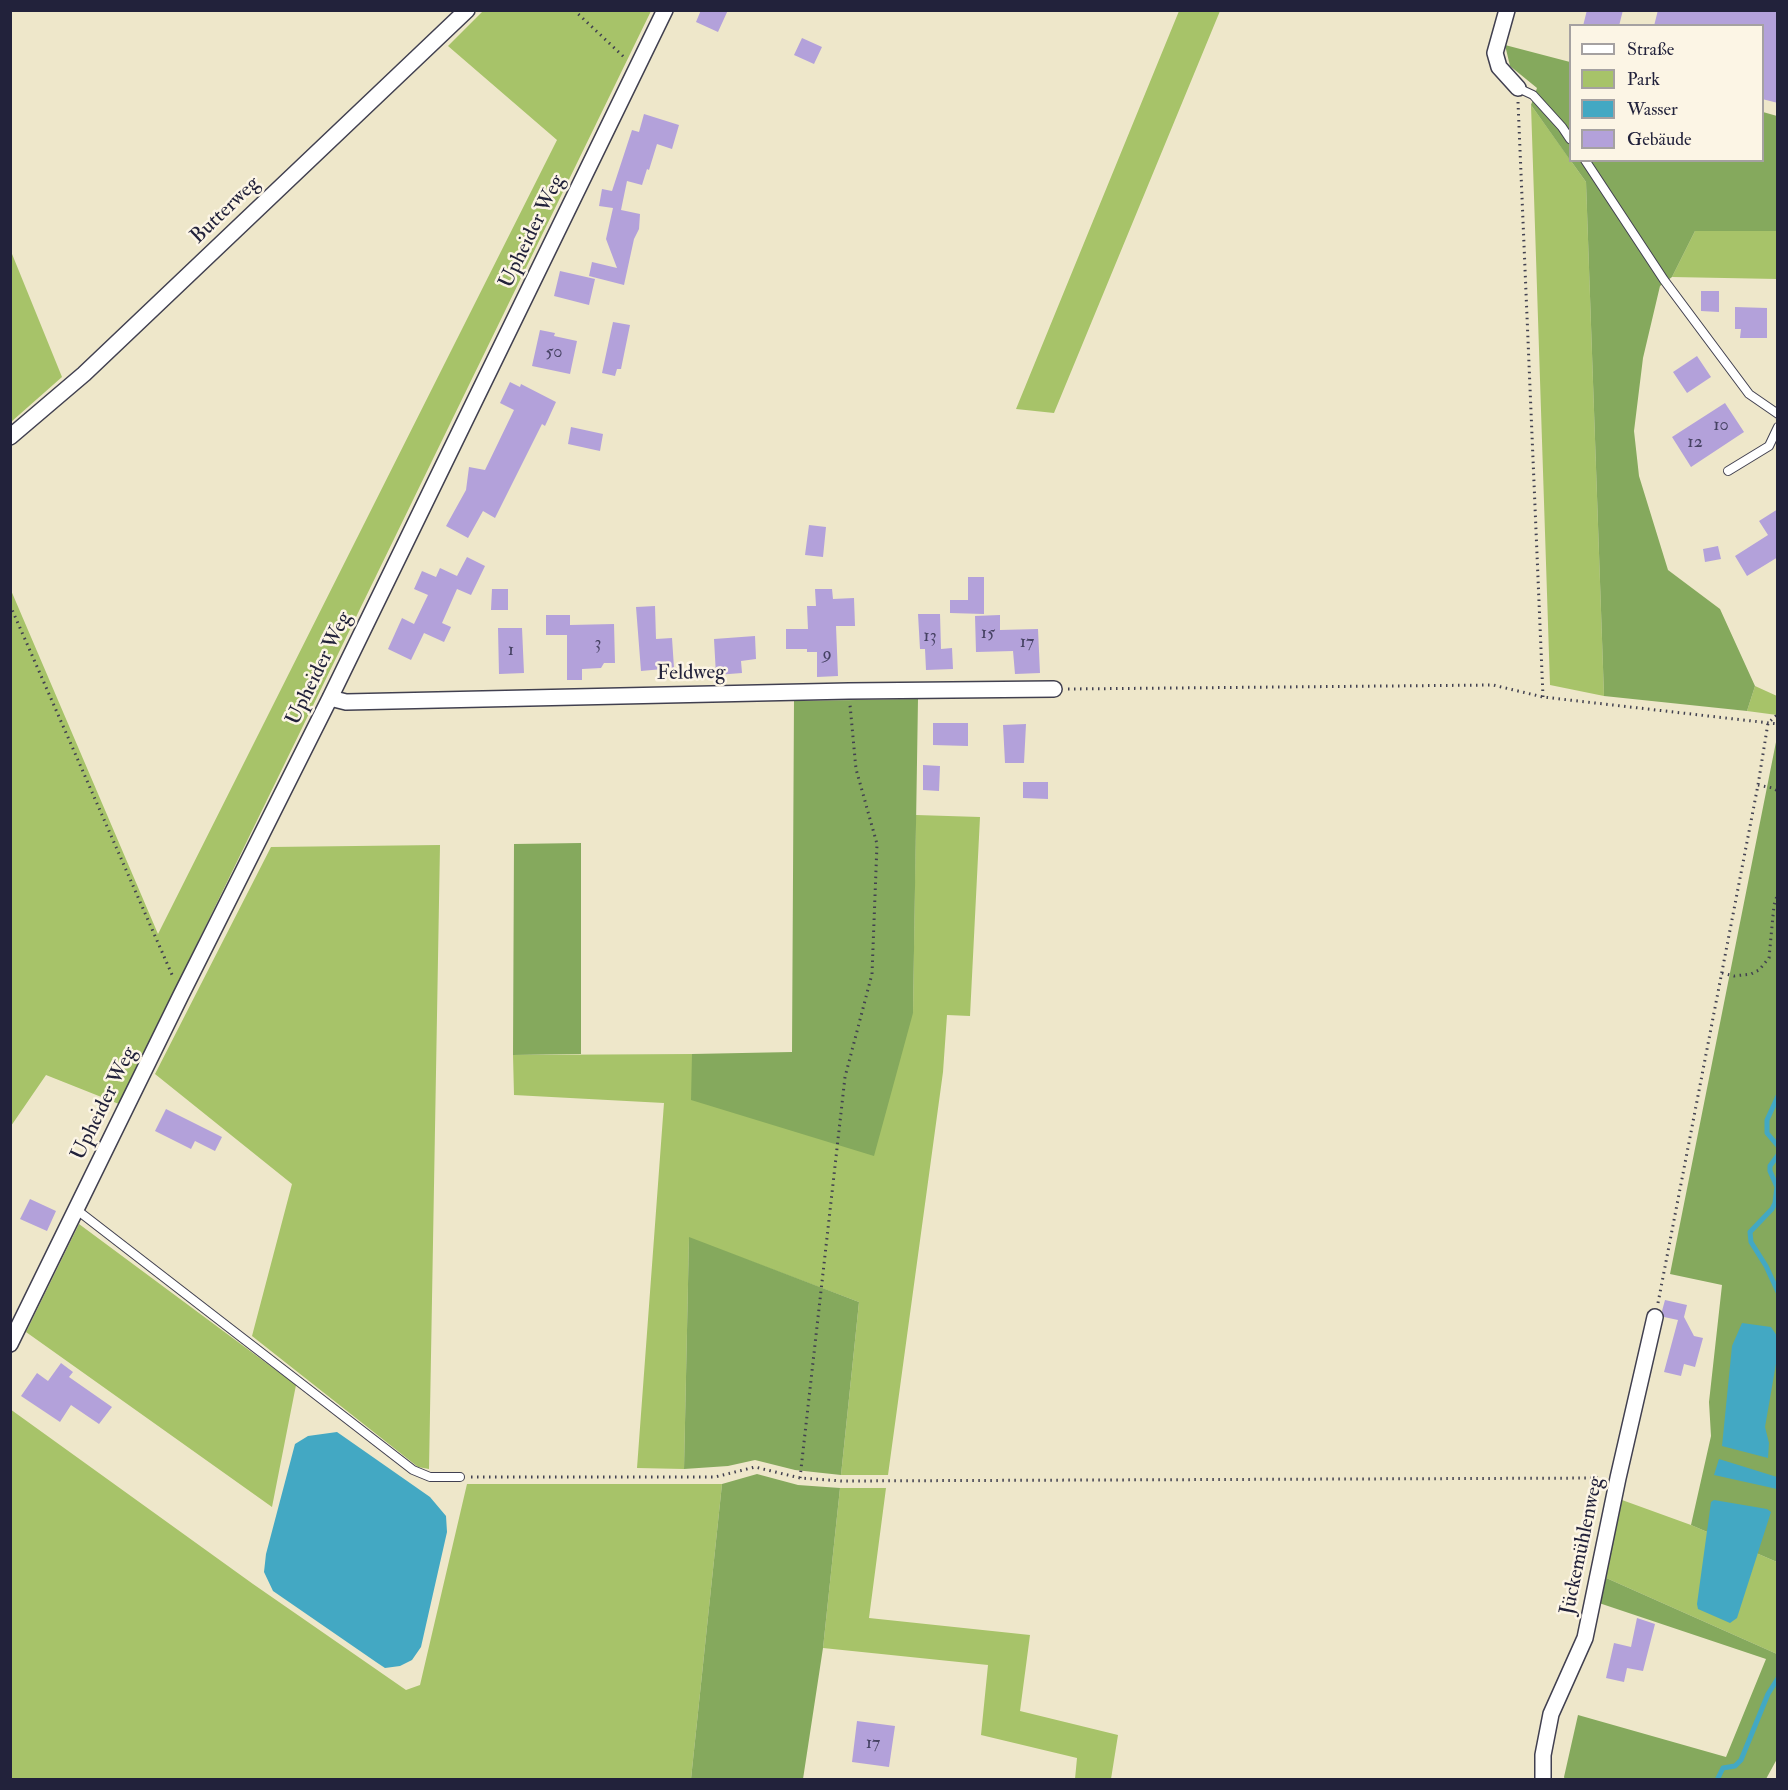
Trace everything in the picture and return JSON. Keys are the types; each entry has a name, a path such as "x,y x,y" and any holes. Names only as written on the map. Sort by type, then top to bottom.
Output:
{"street":[{"name":"Butterweg","path":"10,437 84,374 467,10"},
{"name":"Upheider Weg","path":"10,1344 330,698 665,10"},
{"path":"1507,10 1495,53 1499,67 1518,88"},
{"name":"Feldweg","path":"330,698 358,702 849,691 1054,689"},
{"name":"Jückemühlenweg","path":"1543,1779 1543,1755 1551,1714 1585,1638 1618,1478 1655,1317"}],"lane":[{"path":"1518,88 1533,95 1569,138"},
{"path":"1585,162 1664,280 1749,394 1778,414"},
{"path":"1728,471 1769,446 1778,427"},
{"path":"77,1210 413,1470 430,1477 460,1477"}],"path":[{"path":"574,10 637,68"},
{"path":"1518,88 1543,697"},
{"path":"10,605 181,995"},
{"path":"1054,689 1493,685 1543,697 1778,724"},
{"path":"800,1478 845,1077 872,974 877,844 856,769 849,691"},
{"path":"1655,1317 1768,723 1778,714"},
{"path":"1758,785 1778,791"},
{"path":"1722,973 1734,976 1751,974 1759,970 1769,958 1774,905 1778,893"},
{"path":"460,1477 715,1477 755,1467 800,1478 842,1480 1618,1478"}],"green space":[{"path":"483,11 651,11 119,1104 46,1075 11,1126 10,588 158,934 557,140 448,46"},
{"path":"1179,11 1220,11 1054,413 1016,409"},
{"path":"1505,45 1569,62 1569,159 1531,105 1537,88 1510,66"},
{"path":"1531,105 1569,158 1569,162 1572,162 1586,182 1604,696 1550,685"},
{"path":"1764,112 1777,116 1777,231 1695,231 1672,277 1660,286 1643,358 1634,431 1639,476 1668,570 1720,609 1755,686 1747,711 1604,696 1586,182 1572,162 1764,162"},
{"path":"1695,231 1777,231 1777,279 1672,277"},
{"path":"10,249 62,377 11,422 10,422"},
{"path":"1755,686 1777,696 1777,715 1747,711"},
{"path":"918,699 913,1013 874,1156 691,1100 692,1054 792,1052 794,701"},
{"path":"1777,737 1777,1562 1691,1525 1711,1436 1709,1402 1722,1285 1670,1274"},
{"path":"916,815 980,817 970,1016 947,1015 943,1072 888,1475 841,1475 859,1302 689,1238 684,1469 637,1468 664,1103 514,1095 513,1055 692,1054 692,1100 913,1013"},
{"path":"581,843 581,1054 513,1055 514,844"},
{"path":"440,845 429,1469 418,1467 252,1336 292,1184 155,1074 271,847"},
{"path":"79,1224 296,1385 272,1507 26,1332"},
{"path":"689,1237 859,1302 841,1475 795,1470 755,1460 728,1466 684,1469"},
{"path":"10,1409 253,1584 406,1690 420,1685 467,1484 722,1484 691,1779 11,1779"},
{"path":"757,1474 798,1485 840,1488 823,1648 803,1779 691,1779 722,1484"},
{"path":"840,1488 886,1488 869,1618 1030,1635 1020,1711 1118,1735 1111,1779 1075,1779 1077,1758 981,1735 988,1665 823,1648"},
{"path":"1622,1500 1691,1525 1777,1562 1777,1654 1604,1577"},
{"path":"1604,1577 1777,1654 1777,1759 1766,1779 1565,1780 1578,1715 1726,1757 1766,1659 1599,1603"}],"water":[{"path":"1742,1323 1771,1327 1777,1336 1777,1358 1765,1427 1769,1443 1768,1458 1722,1446 1732,1346"},
{"path":"337,1432 430,1497 446,1516 447,1532 421,1647 412,1660 400,1666 385,1668 273,1591 264,1572 266,1554 295,1444 308,1436"},
{"path":"1719,1459 1777,1477 1777,1489 1714,1475"},
{"path":"1714,1500 1767,1509 1771,1512 1737,1618 1730,1623 1698,1609 1697,1604 1711,1502"}],"building":[{"path":"701,10 728,10 718,32 696,22"},
{"path":"1587,10 1623,10 1620,24 1584,24"},
{"path":"1658,10 1778,10 1778,103 1764,100 1764,24 1654,24"},
{"path":"802,38 822,47 814,64 794,55"},
{"path":"644,114 679,125 672,149 657,144 642,185 627,181 621,210 640,214 639,229 634,239 624,285 589,276 592,262 617,268 606,239 613,208 599,206 602,189 612,191 632,130 639,132"},
{"path":"560,271 595,279 589,305 554,296"},
{"path":"1701,291 1719,291 1719,312 1701,311"},
{"path":"1735,307 1767,308 1767,338 1740,338 1741,329 1735,329"},
{"path":"613,322 630,325 621,369 617,369 615,376 602,373"},
{"path":"540,330 577,341 570,374 532,366"},
{"path":"1697,356 1711,377 1687,393 1673,372"},
{"path":"510,382 520,387 521,384 556,402 545,426 542,424 495,518 483,511 468,538 446,526 466,490 469,467 485,470 514,410 500,403"},
{"path":"1725,403 1744,432 1691,467 1672,437"},
{"path":"571,427 603,434 600,451 568,444"},
{"path":"1778,509 1778,557 1747,576 1735,556 1768,535 1759,521"},
{"path":"809,525 826,527 823,557 805,555"},
{"path":"1718,546 1721,559 1705,562 1703,549"},
{"path":"467,557 485,566 471,595 457,589 442,623 451,627 444,642 424,633 411,660 388,649 402,618 414,624 428,595 414,589 422,571 436,577 440,568 457,576"},
{"path":"968,577 984,577 984,614 950,613 950,600 968,600"},
{"path":"492,589 508,589 508,610 491,610"},
{"path":"815,589 832,589 833,599 854,598 855,626 836,626 838,676 817,677 817,652 807,652 807,649 786,649 786,629 808,629 807,606 816,606"},
{"path":"655,606 656,639 672,638 674,668 641,671 636,607"},
{"path":"918,614 940,614 941,649 952,648 953,669 926,670 925,649 920,649"},
{"path":"546,615 570,615 570,625 614,624 615,663 604,663 601,668 582,669 582,680 567,680 567,635 546,635"},
{"path":"1000,615 1000,630 1038,629 1040,673 1015,674 1013,651 976,652 975,616"},
{"path":"498,628 522,628 524,673 499,674"},
{"path":"755,636 756,659 741,661 742,673 716,675 714,639"},
{"path":"933,723 968,723 968,746 933,745"},
{"path":"1026,724 1024,763 1005,763 1003,725"},
{"path":"923,765 940,766 939,791 923,790"},
{"path":"1023,782 1048,782 1048,799 1023,798"},
{"path":"166,1109 222,1137 215,1151 195,1141 191,1149 155,1131"},
{"path":"30,1199 56,1211 47,1231 20,1219"},
{"path":"1665,1300 1687,1305 1684,1317 1694,1336 1703,1338 1695,1367 1684,1364 1681,1376 1664,1372 1678,1320 1664,1317 1662,1311"},
{"path":"61,1363 73,1372 69,1377 112,1407 99,1424 71,1405 60,1422 21,1396 37,1373 48,1381"},
{"path":"1637,1618 1655,1624 1643,1671 1627,1668 1624,1682 1606,1678 1614,1643 1631,1647"},
{"path":"857,1721 895,1726 889,1767 852,1762"}],"waterway":[{"path":"1778,1096 1767,1120 1767,1133 1778,1146"},
{"path":"1778,1155 1770,1166 1777,1187 1775,1203 1750,1232 1751,1242 1778,1292"},
{"path":"1717,1780 1723,1768 1735,1766 1741,1760 1768,1694 1778,1678"}]}
